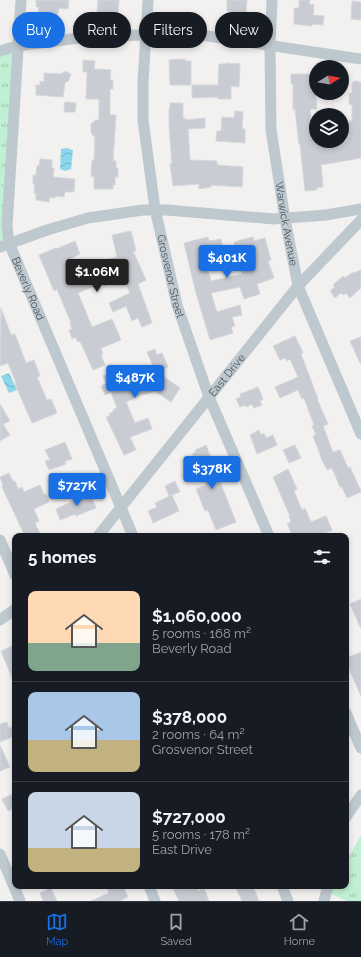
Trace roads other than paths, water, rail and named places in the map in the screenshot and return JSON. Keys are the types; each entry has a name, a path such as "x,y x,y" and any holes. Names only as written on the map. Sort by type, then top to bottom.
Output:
{"street":[{"name":"Beverly Road","path":"20,12 21,0"},
{"name":"Grosvenor Street","path":"147,12 148,0"},
{"name":"Warwick Avenue","path":"271,12 272,0"},
{"path":"65,40 139,34"},
{"path":"273,45 361,59"},
{"path":"0,50 12,47"},
{"name":"Beverly Road","path":"17,48 7,226 4,245 132,533"},
{"name":"Grosvenor Street","path":"145,48 142,82 143,120 155,209 177,305 209,397 268,533"},
{"name":"Warwick Avenue","path":"270,48 271,130 285,219 298,286 361,434"},
{"path":"4,245 88,218 155,209 285,219 326,215 361,208"},
{"name":"East Drive","path":"100,533 298,286 361,220"},
{"path":"0,540 12,568"},
{"path":"0,620 12,611"},
{"path":"349,720 361,748"},
{"path":"349,813 361,795"},
{"path":"0,854 12,882"},
{"path":"15,889 20,901"},
{"path":"149,889 155,901"},
{"path":"283,889 288,901"},
{"path":"324,901 327,889"}],"water":[{"path":"67,148 73,150 71,169 65,171 60,169 61,149"},
{"path":"9,373 17,390 9,393 1,376"}]}
